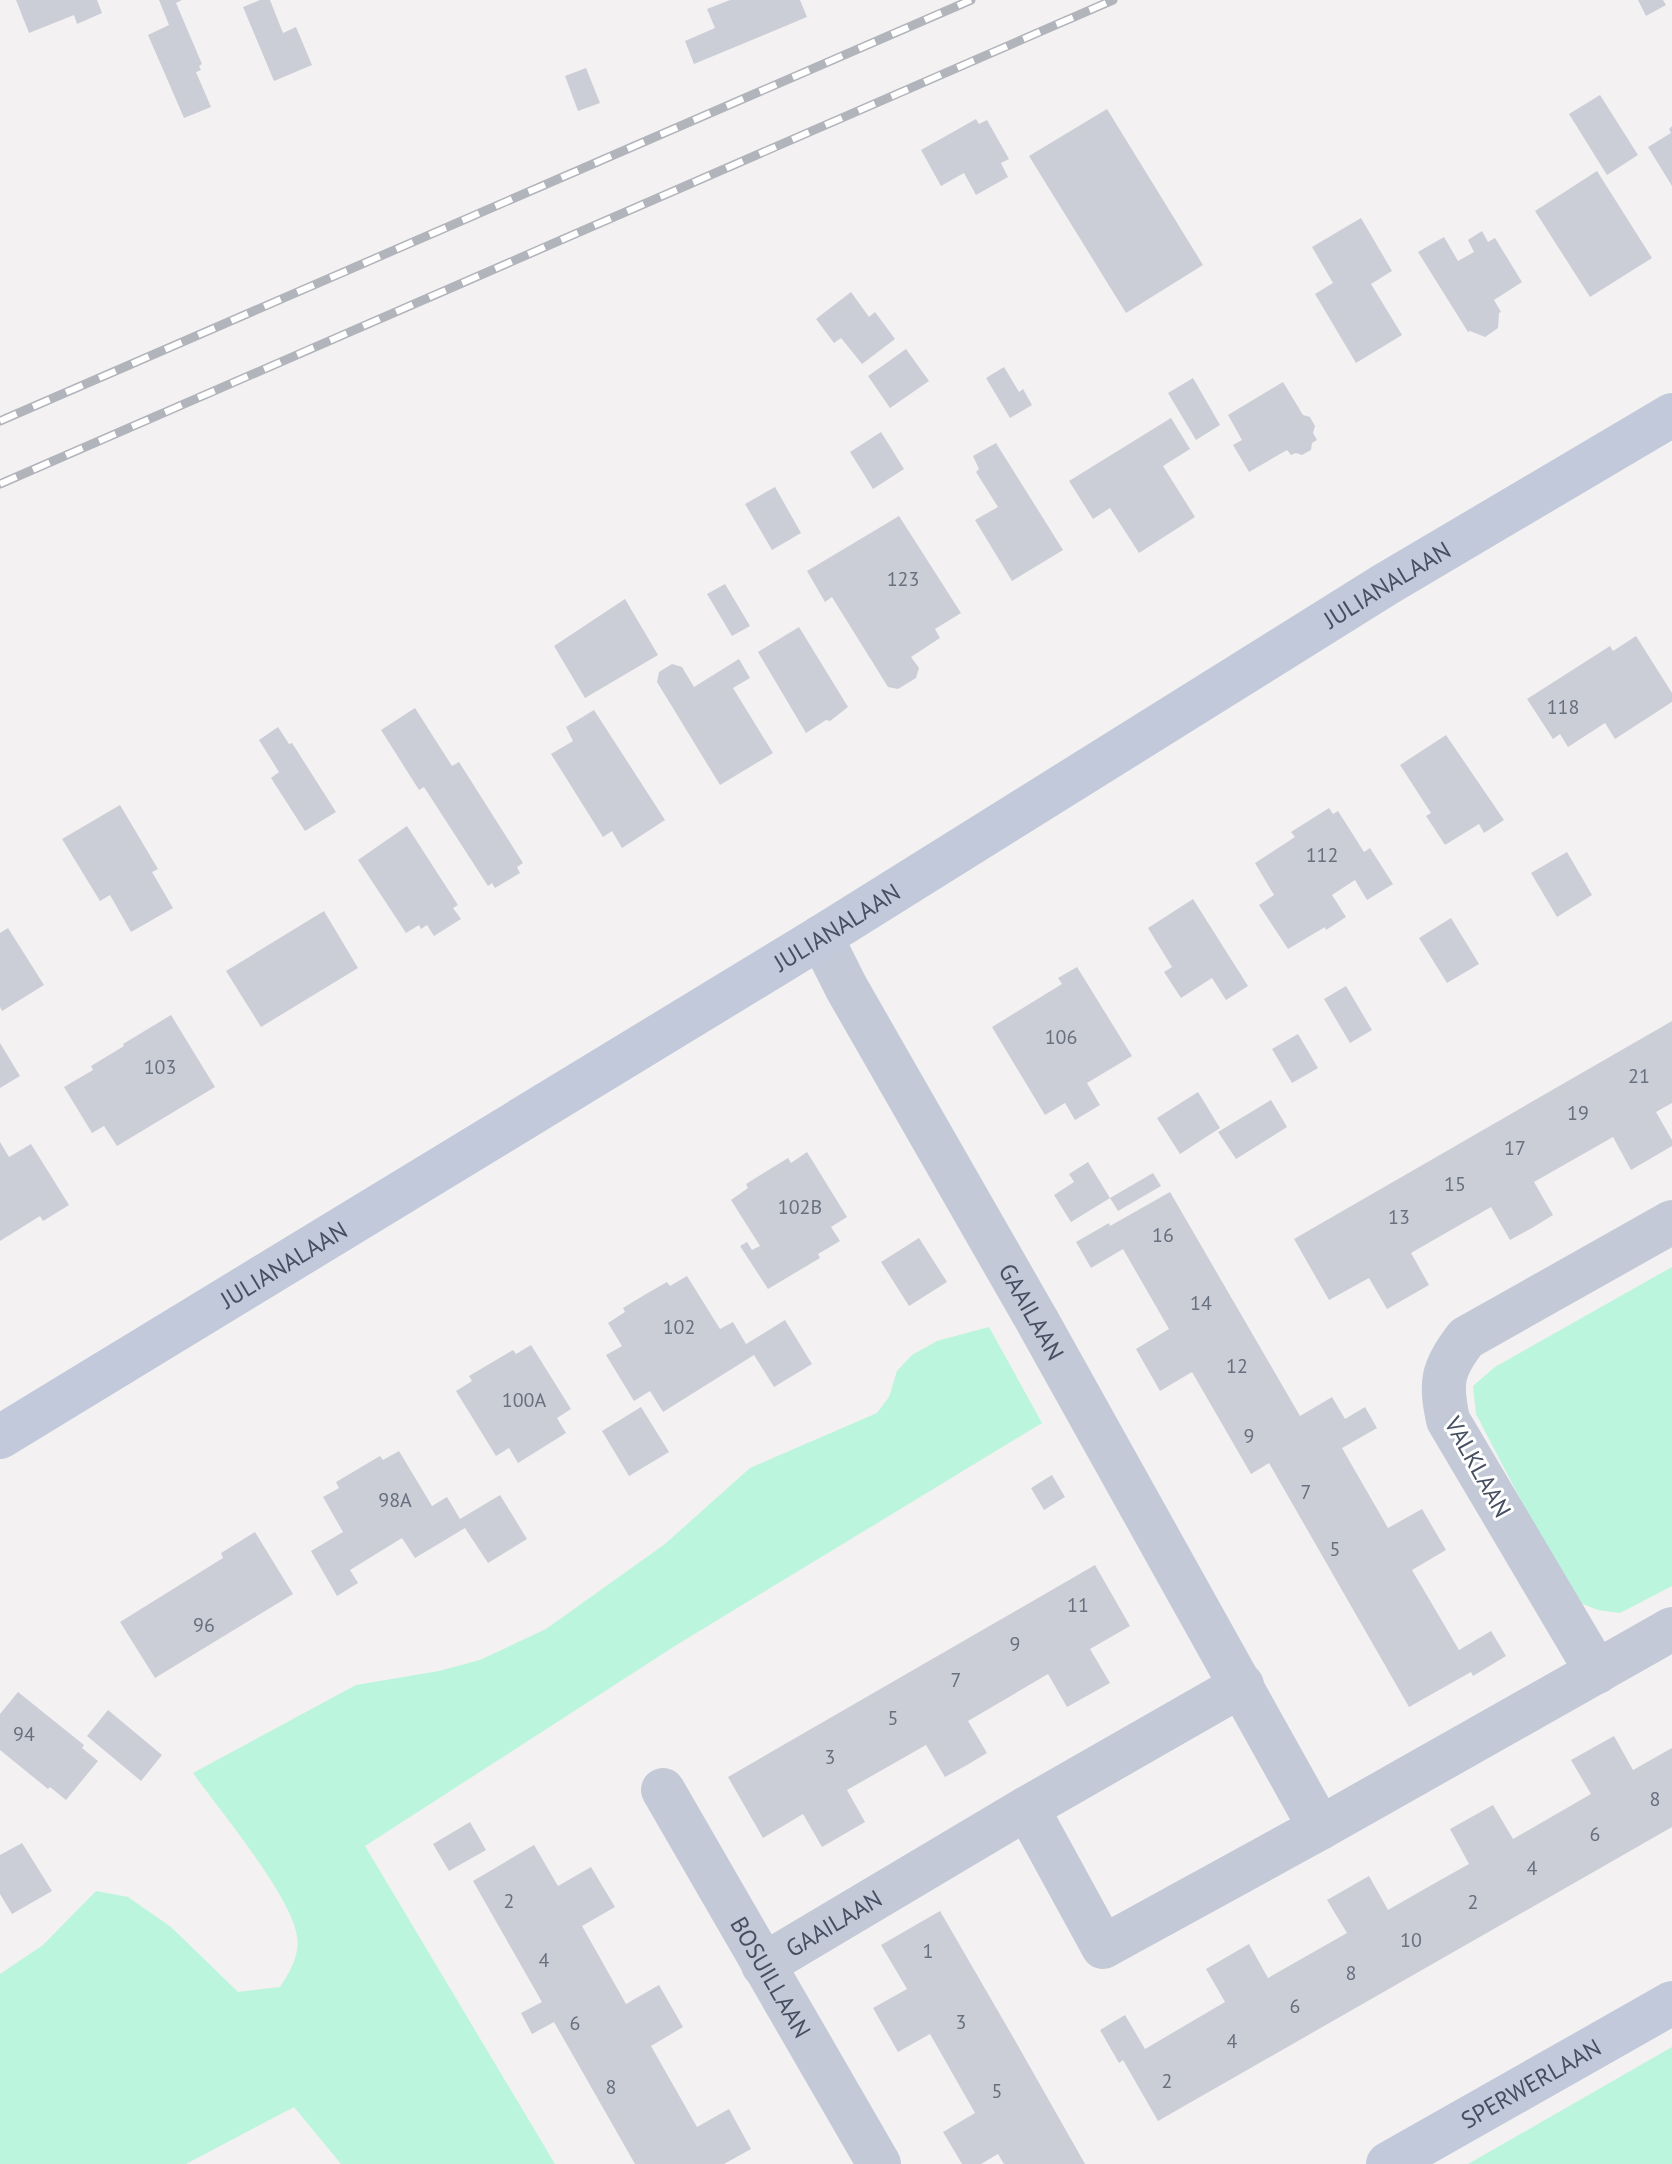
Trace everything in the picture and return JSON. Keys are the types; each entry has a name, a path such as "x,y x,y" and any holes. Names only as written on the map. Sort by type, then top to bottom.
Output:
{"street":[{"name":"JULIANALAAN","path":"0,1437 821,937 1386,584 1672,415"},
{"name":"GAAILAAN","path":"821,937 846,987 1320,1828"},
{"name":"VALKLAAN","path":"1597,1672 1448,1420 1442,1390 1448,1361 1466,1338 1672,1222"},
{"path":"1027,1808 1103,1947 1672,1629"},
{"name":"GAAILAAN","path":"763,1965 1242,1685"},
{"name":"BOSUILLAAN","path":"663,1790 879,2164"},
{"name":"SPERWERLAAN","path":"1388,2164 1672,2003"}],"green space":[{"path":"1672,1267 1672,1586 1620,1613 1598,1610 1573,1600 1476,1414 1473,1386 1495,1367"},
{"path":"989,1327 1042,1423 678,1644 365,1846 555,2164 341,2164 294,2107 186,2164 0,2164 0,1974 43,1945 96,1891 128,1897 171,1927 238,1992 280,1987 291,1969 296,1957 297,1936 282,1899 193,1773 356,1685 439,1671 480,1660 546,1629 665,1544 750,1468 877,1413 889,1397 897,1371 912,1355 937,1341"},
{"path":"1672,2047 1672,2164 1468,2164"}],"building":[{"path":"16,0 97,0 102,13 77,24 74,15 29,33"},
{"path":"159,0 182,0 176,3 202,64 199,66 201,70 196,72 211,107 184,118 148,35 169,25"},
{"path":"260,0 270,0 283,33 296,27 312,65 274,81 243,7"},
{"path":"730,0 800,0 807,17 694,64 685,41 715,28 707,9"},
{"path":"1638,0 1663,0 1666,5 1646,16"},
{"path":"586,68 600,103 578,111 565,76"},
{"path":"1600,95 1638,155 1607,175 1569,114"},
{"path":"1107,109 1203,265 1126,313 1029,156"},
{"path":"976,119 979,124 987,120 1009,159 1001,163 1008,177 976,195 964,173 941,186 921,150"},
{"path":"1672,126 1672,186 1648,147 1671,133 1669,129"},
{"path":"1597,171 1652,258 1590,297 1535,211"},
{"path":"1361,218 1392,271 1371,284 1402,335 1356,363 1315,294 1333,283 1312,247"},
{"path":"1482,231 1488,242 1495,238 1522,282 1494,300 1501,312 1498,328 1485,337 1468,332 1418,252 1444,237 1458,261 1474,252 1468,240"},
{"path":"851,292 869,317 875,312 895,339 862,364 841,338 834,343 816,319"},
{"path":"906,349 929,381 890,408 868,376"},
{"path":"1004,367 1019,392 1023,389 1032,405 1010,418 986,378"},
{"path":"1193,378 1220,425 1196,440 1168,393"},
{"path":"1283,382 1303,415 1310,417 1317,440 1312,443 1311,450 1302,455 1291,455 1287,450 1249,472 1233,445 1242,440 1228,415"},
{"path":"1171,418 1190,449 1163,466 1195,517 1139,553 1110,508 1093,519 1069,481"},
{"path":"881,432 904,469 873,489 850,452"},
{"path":"996,443 1063,550 1012,581 975,520 998,507 976,472 979,469 973,456"},
{"path":"775,487 801,533 772,550 745,504"},
{"path":"899,516 961,613 935,629 940,638 911,657 919,668 916,678 898,689 888,687 832,597 825,602 807,571"},
{"path":"725,584 750,626 732,636 707,594"},
{"path":"625,599 658,655 585,698 554,646"},
{"path":"799,627 848,707 830,721 826,720 806,733 758,652"},
{"path":"1636,636 1672,693 1672,702 1615,739 1605,723 1568,747 1560,734 1553,739 1527,699 1610,646 1613,651"},
{"path":"739,659 750,678 733,688 773,753 720,785 657,682 659,672 672,664 682,667 694,687"},
{"path":"415,708 452,766 459,762 523,863 517,867 520,873 495,888 492,883 488,886 424,787 419,790 381,730"},
{"path":"594,710 665,820 622,848 612,831 603,837 551,754 573,741 566,727"},
{"path":"278,727 289,744 292,743 336,812 305,831 271,778 279,772 259,740"},
{"path":"1446,735 1504,820 1484,833 1479,824 1445,845 1426,816 1431,813 1400,765"},
{"path":"120,805 158,869 152,872 173,908 131,932 110,895 100,901 62,839"},
{"path":"1329,808 1333,814 1338,811 1364,852 1370,848 1393,884 1367,900 1355,880 1332,895 1346,917 1288,949 1259,905 1274,895 1255,863 1295,837 1291,832"},
{"path":"407,826 458,905 453,908 461,919 434,936 427,925 421,929 419,925 406,933 358,860"},
{"path":"1567,852 1592,895 1557,917 1531,873"},
{"path":"1193,899 1248,986 1226,1000 1212,978 1181,998 1164,972 1172,967 1148,928"},
{"path":"324,911 358,968 261,1027 226,971"},
{"path":"1451,918 1479,964 1447,983 1419,938"},
{"path":"8,928 44,985 2,1011 0,933"},
{"path":"1077,967 1132,1056 1087,1083 1100,1105 1075,1120 1065,1103 1045,1115 992,1027 1062,984 1058,978"},
{"path":"1346,986 1372,1030 1350,1043 1324,999"},
{"path":"171,1015 215,1087 117,1146 104,1126 92,1133 64,1087 93,1070 91,1066 123,1044"},
{"path":"1672,1021 1672,1103 1656,1112 1672,1140 1672,1146 1631,1170 1613,1137 1534,1182 1553,1215 1532,1228 1510,1240 1491,1207 1411,1253 1429,1285 1387,1309 1369,1278 1329,1300 1294,1239"},
{"path":"1298,1034 1318,1068 1292,1083 1272,1049"},
{"path":"0,1043 20,1076 0,1088"},
{"path":"1198,1092 1220,1128 1180,1154 1157,1118"},
{"path":"1271,1100 1287,1127 1236,1159 1218,1132"},
{"path":"0,1142 9,1157 31,1144 69,1205 43,1221 40,1216 0,1241"},
{"path":"807,1152 847,1217 831,1227 840,1241 818,1254 820,1258 768,1289 740,1246 747,1242 752,1250 760,1246 731,1200 748,1188 746,1184 788,1158 791,1163"},
{"path":"1088,1162 1110,1198 1071,1222 1054,1195 1074,1182 1069,1174"},
{"path":"1153,1173 1161,1186 1118,1211 1110,1198"},
{"path":"1170,1192 1300,1416 1332,1397 1345,1419 1365,1407 1377,1428 1342,1448 1388,1528 1422,1509 1446,1550 1412,1570 1459,1650 1491,1631 1506,1656 1409,1707 1269,1463 1251,1474 1192,1372 1160,1391 1136,1349 1169,1329 1123,1249 1091,1268 1076,1242"},
{"path":"919,1238 947,1282 909,1306 881,1262"},
{"path":"687,1276 720,1329 733,1322 746,1344 785,1320 812,1364 774,1387 754,1355 663,1412 650,1391 634,1401 606,1355 622,1346 608,1323 625,1312 623,1308 646,1294 667,1282 670,1286"},
{"path":"531,1345 571,1409 557,1418 566,1433 518,1463 509,1448 496,1456 456,1391 472,1381 469,1376 513,1350 516,1354"},
{"path":"641,1407 669,1452 629,1476 602,1431"},
{"path":"399,1451 432,1506 447,1497 460,1519 500,1495 527,1539 488,1563 465,1528 415,1558 402,1538 350,1570 358,1583 337,1596 311,1551 343,1532 323,1497 339,1488 336,1482 380,1456 383,1460"},
{"path":"1052,1475 1065,1497 1044,1510 1031,1488"},
{"path":"255,1532 293,1594 155,1678 120,1622 223,1558 221,1553"},
{"path":"1095,1565 1130,1626 1090,1649 1110,1683 1067,1707 1048,1674 968,1721 987,1753 967,1765 945,1777 926,1745 847,1790 865,1822 822,1847 803,1814 763,1838 728,1777"},
{"path":"18,1692 84,1745 82,1748 98,1761 66,1800 0,1750 0,1714"},
{"path":"108,1710 162,1755 141,1781 87,1736"},
{"path":"1614,1736 1633,1770 1672,1748 1672,1827 1158,2121 1123,2060 1119,2063 1100,2030 1125,2015 1145,2049 1225,2002 1206,1969 1249,1944 1268,1978 1347,1933 1327,1900 1369,1876 1388,1910 1469,1864 1450,1829 1493,1805 1513,1839 1591,1794 1571,1760"},
{"path":"470,1822 486,1850 449,1871 433,1844"},
{"path":"22,1843 52,1891 12,1914 0,1894 0,1855"},
{"path":"534,1845 558,1886 591,1867 615,1907 582,1926 626,2004 659,1985 683,2027 651,2046 697,2127 729,2109 751,2149 724,2164 635,2164 554,2022 532,2034 521,2013 542,2002 473,1881"},
{"path":"940,1911 1085,2164 1004,2164 998,2154 981,2164 962,2164 943,2132 975,2113 930,2034 898,2052 873,2008 907,1989 881,1945"}],"railway":[{"path":"0,421 971,0"},
{"path":"0,484 1113,0"}]}
